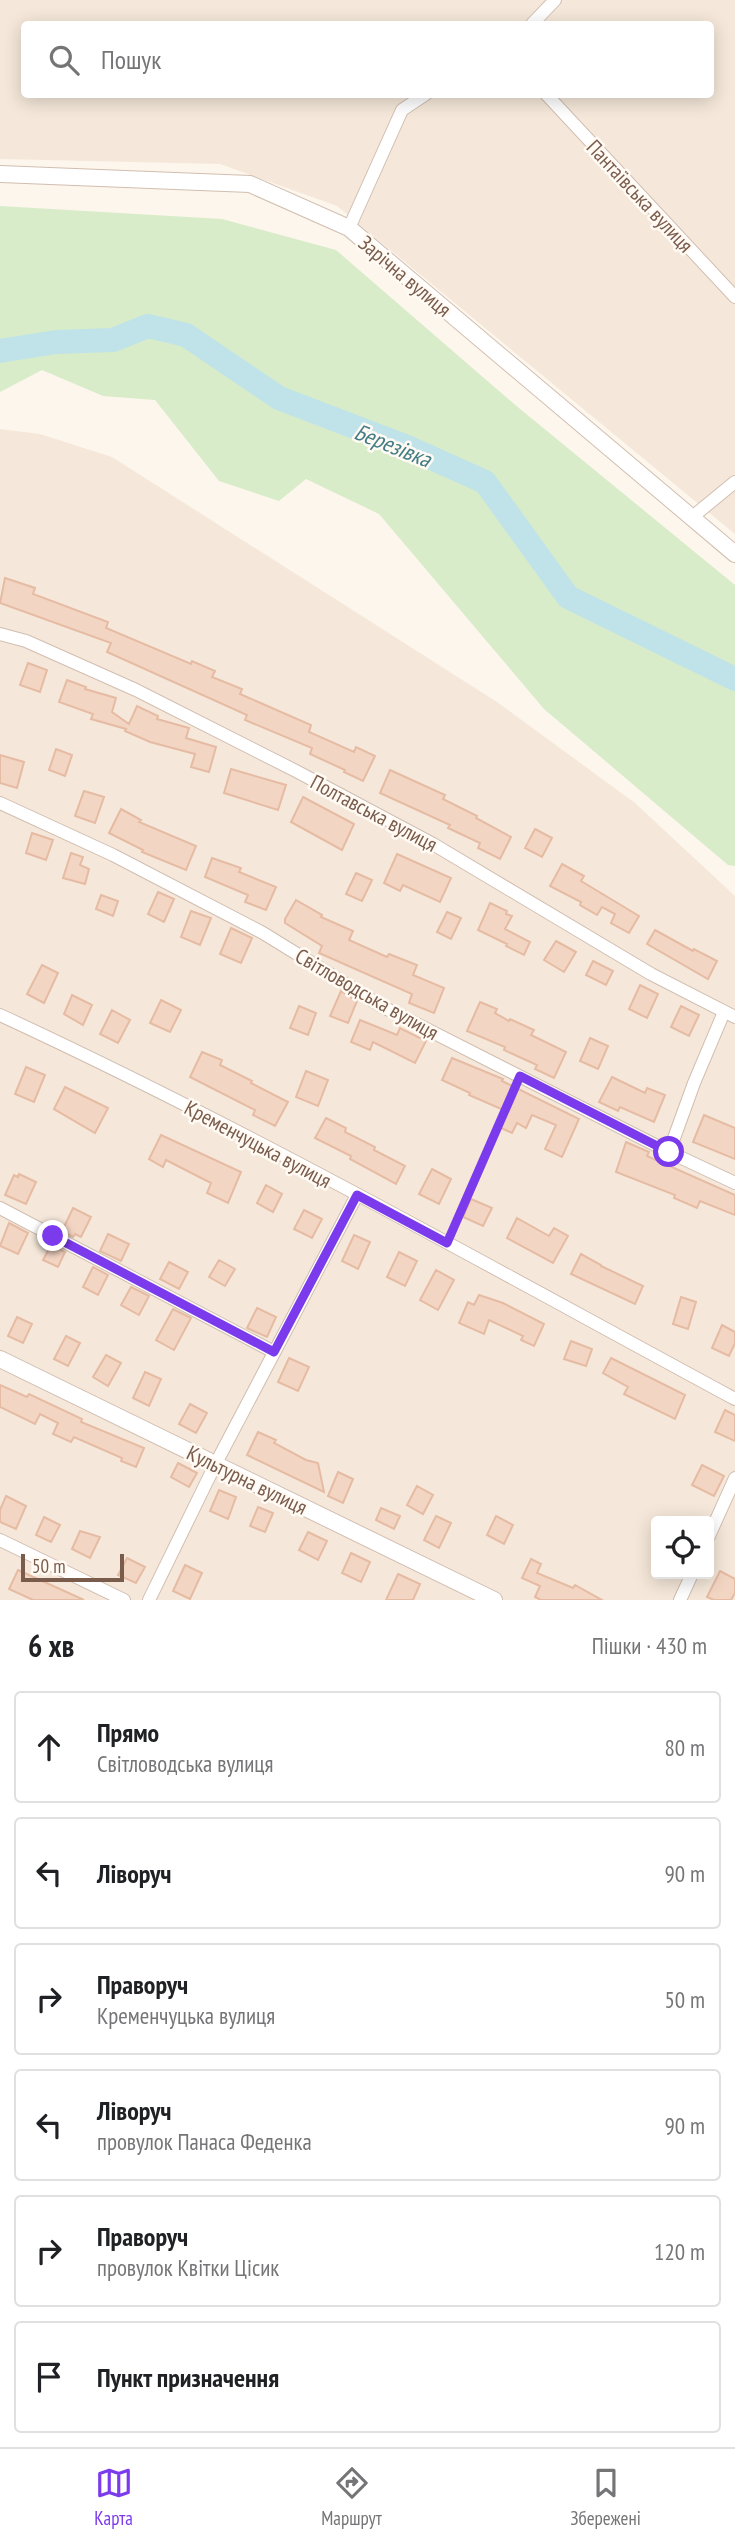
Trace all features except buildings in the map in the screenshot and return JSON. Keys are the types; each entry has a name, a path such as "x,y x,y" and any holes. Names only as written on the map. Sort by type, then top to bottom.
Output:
{"street":[{"path":"535,21 555,0"},
{"path":"349,228 402,110 420,98"},
{"name":"Пантаївська вулиця","path":"550,98 735,296"},
{"name":"Зарічна вулиця","path":"0,174 250,184 349,228 735,554"},
{"path":"691,518 735,482"},
{"name":"Полтавська вулиця","path":"0,634 26,641 136,690 296,771 433,844 651,974 730,1014"},
{"name":"Світловодська вулиця","path":"0,803 14,807 113,855 263,933 383,1007 735,1183"},
{"path":"669,1152 694,1083 730,1014"},
{"name":"Кременчуцька вулиця","path":"0,1015 110,1066 357,1195 735,1399"},
{"path":"149,1600 215,1465 357,1195"},
{"path":"0,1208 274,1352"},
{"name":"Культурна вулиця","path":"0,1359 494,1600"},
{"path":"714,1525 735,1478"},
{"path":"0,1540 124,1600"},
{"path":"680,1600 690,1579"}],"path":[{"path":"447,1243 520,1076"}],"shaded area":[{"path":"0,0 735,0 735,534 337,206 220,164 0,159"},
{"path":"0,429 40,434 112,457 497,702 635,803 735,896 735,1600 0,1600"}],"green space":[{"path":"0,206 222,219 336,250 514,404 735,585 735,866 728,865 544,709 379,514 306,479 279,501 219,481 155,400 103,396 42,370 0,392"}],"waterway":[{"name":"Березівка","path":"0,351 56,342 113,340 148,326 186,335 279,398 407,447 485,482 568,597 735,679"}],"route":[{"path":"53,1236 274,1352 357,1195 447,1243 520,1076 669,1152"}]}
